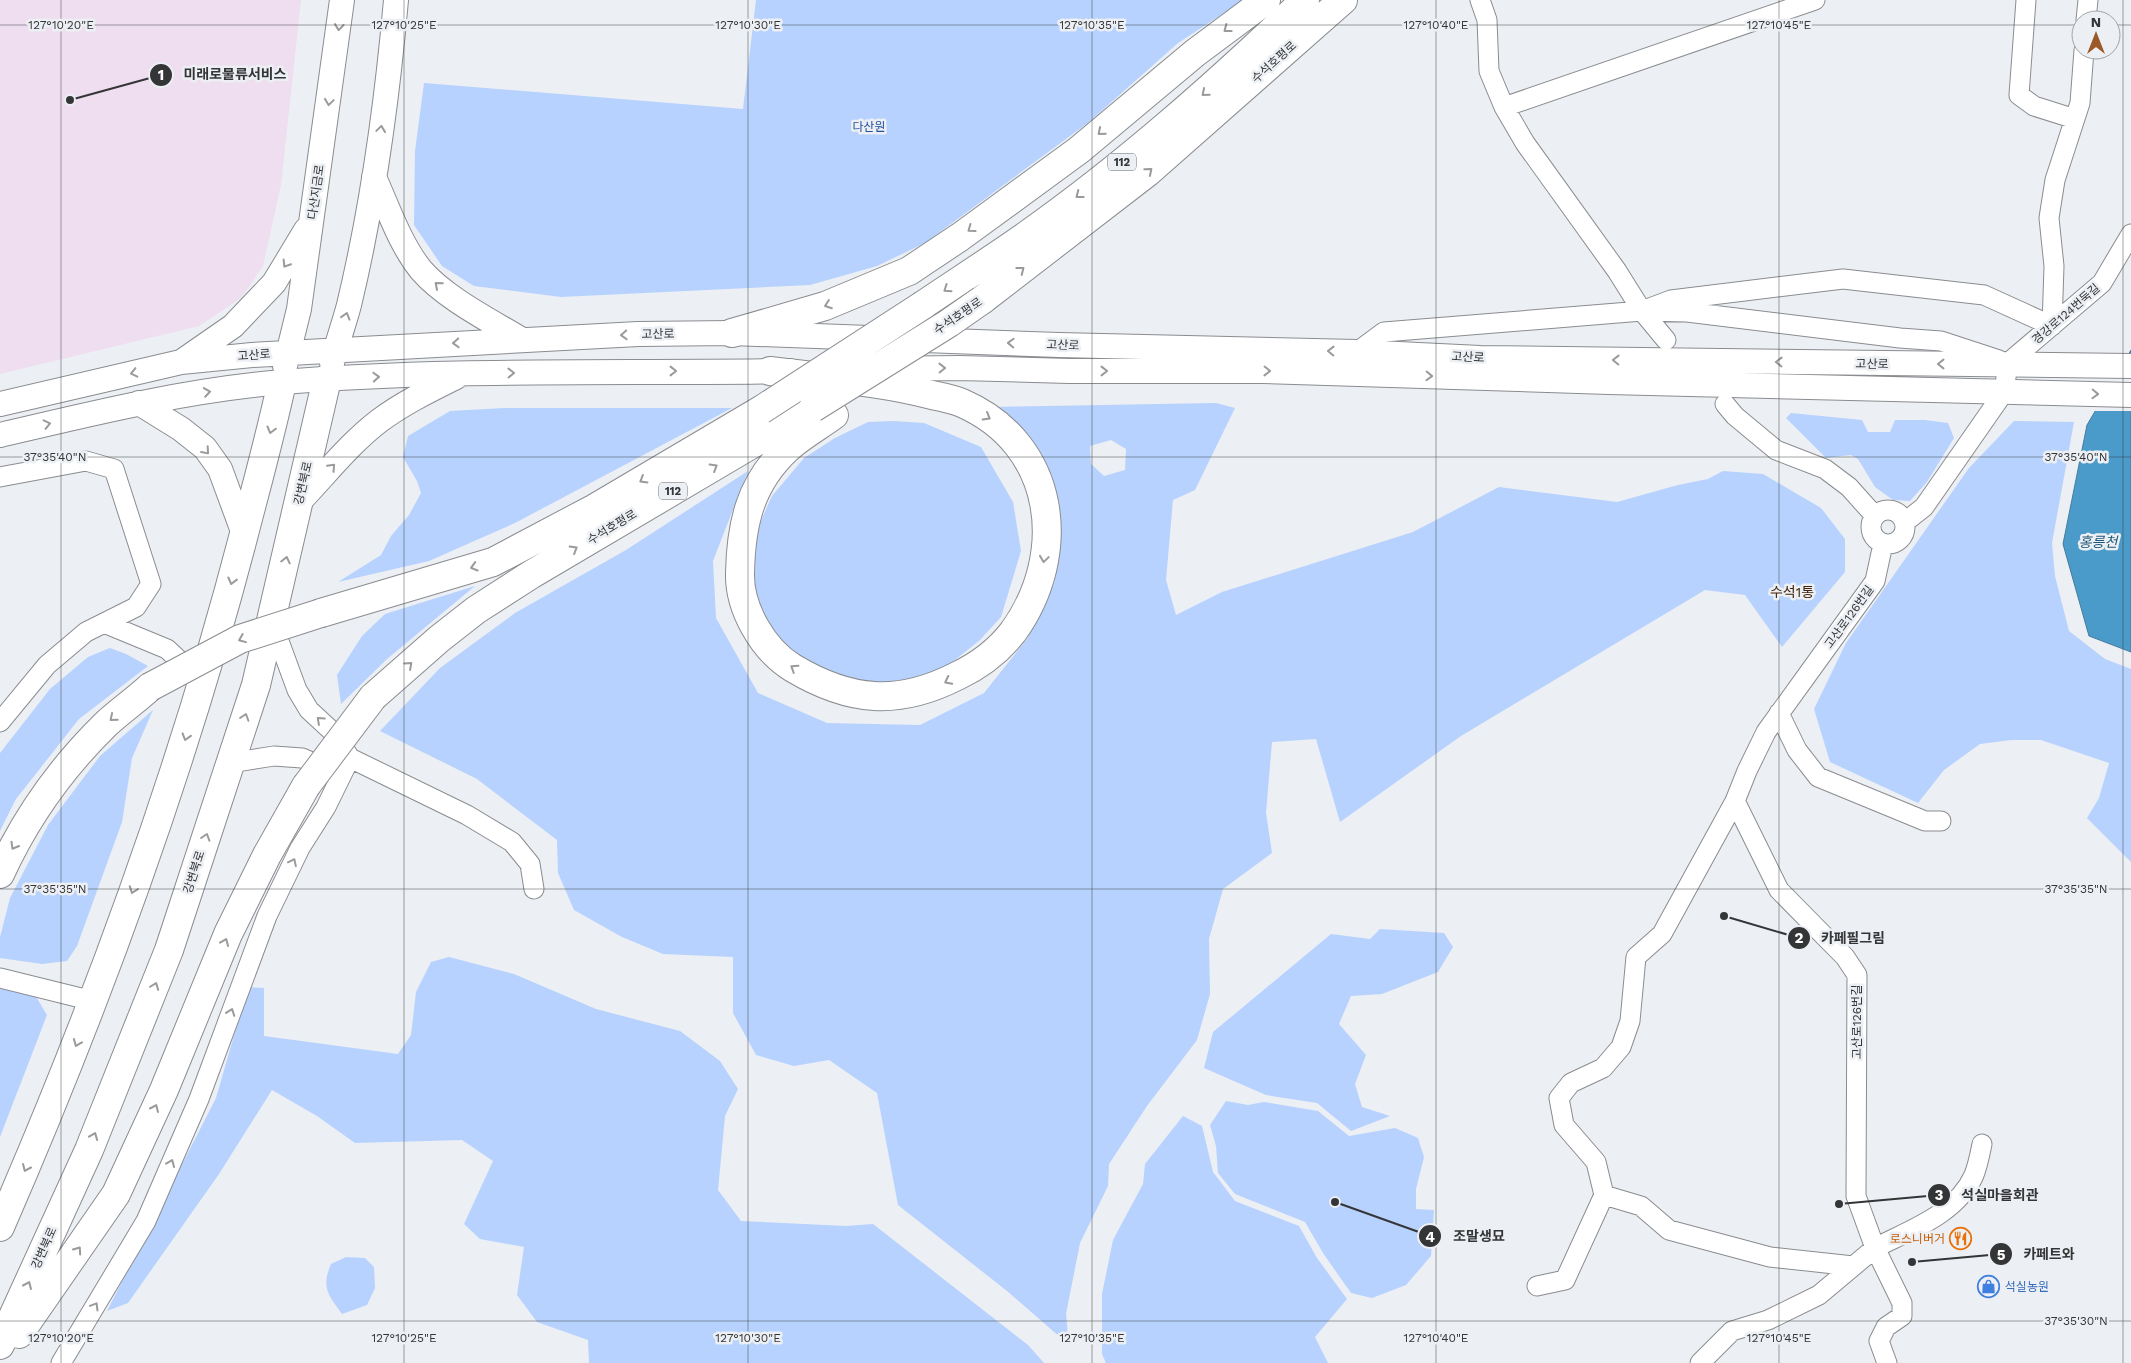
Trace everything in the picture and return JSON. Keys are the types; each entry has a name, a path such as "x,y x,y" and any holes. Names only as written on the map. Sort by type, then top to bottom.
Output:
{"highway":[{"path":"732,333 825,306 909,271 960,237 1079,150 1195,53 1266,0"},
{"name":"수석호평로","path":"0,874 40,800 75,756 107,724 150,687 240,639 493,562 595,508 760,410 1028,235 1133,154 1229,72 1305,0"},
{"name":"수석호평로","path":"0,1362 116,1194 164,1090 228,934 267,855 306,786 373,697 438,639 476,610 532,574 823,412 982,300 1148,172 1336,6"},
{"path":"770,371 908,388 961,402 995,422 1018,442 1034,469 1044,501 1046,524 1046,544 1042,570 1034,594 1012,633 990,655 966,672 932,689 903,696 865,696 814,680 788,665 767,646 752,620 744,598 740,577 742,529 746,511 766,472 823,412"},
{"name":"강변북로","path":"0,1345 89,1150 170,950 256,685 327,379"},
{"path":"0,1227 45,1124 94,1001 176,771 204,682 282,382"}],"street":[{"name":"다산지금로","path":"282,382 299,309 342,0"},
{"path":"327,379 349,306 374,177 391,60 396,0"},
{"path":"1480,0 1487,20 1489,71 1504,107 1525,143 1617,271 1642,311 1666,340"},
{"path":"1504,107 1816,0"},
{"path":"2026,0 2019,95 2034,106 2075,119"},
{"path":"1642,311 1671,300 1843,279 1984,295 2052,326 2054,266 2049,218 2055,180 2080,103 2083,60"},
{"path":"374,177 405,244 421,270 457,301 522,340"},
{"path":"181,362 233,326 274,283 311,222"},
{"name":"경강로124번둑길","path":"2008,363 2102,283 2131,234"},
{"path":"1357,352 1384,332 1642,311 1687,312 1900,338 1941,341 2008,363 2004,392 1924,507 1905,522"},
{"name":"고산로","path":"0,404 181,362 252,355 638,334 732,333 1059,345 1357,352 1480,358 2131,366"},
{"name":"고산로","path":"0,435 138,402 282,382 462,374 959,368 1069,372 1263,371 2131,395"},
{"path":"299,502 351,446 380,420 411,400 462,374"},
{"path":"138,402 181,429 205,448 220,469 244,534"},
{"path":"1724,404 1735,416 1776,450 1825,469 1848,488 1875,516"},
{"path":"0,477 86,461 114,469 151,584 136,607 86,632 47,665 0,722"},
{"path":"1890,510 1901,515 1905,522 1906,531 1900,541 1889,545 1878,542 1872,533 1872,521 1879,513 1890,510"},
{"name":"고산로126번길","path":"1883,544 1875,581 1762,739 1735,801 1779,890 1845,958 1857,975 1856,1196 1875,1248 1902,1303 1902,1316 1886,1327 1880,1341 1887,1363"},
{"path":"61,1363 146,1221 199,1099 267,916 300,848 326,807 346,766 335,734 309,710 297,690 272,622"},
{"path":"104,623 166,649 204,682"},
{"path":"1779,713 1797,750 1818,777 1925,821 1941,821"},
{"path":"230,763 284,756 346,766 467,815 512,842 530,864 534,889"},
{"path":"1537,1286 1565,1280 1604,1195 1596,1162 1564,1125 1559,1098 1571,1083 1603,1068 1621,1047 1630,1021 1636,956 1662,934 1735,801"},
{"path":"0,978 94,1001"},
{"path":"1700,1363 1732,1331 1768,1320 1819,1295 1875,1248 1929,1221 1953,1205 1974,1176 1982,1144"},
{"path":"1604,1195 1641,1206 1669,1230 1770,1257 1853,1266"}],"shaded area":[{"path":"0,0 301,0 281,185 263,266 241,298 199,326 0,374"}],"green space":[{"name":"다산원","path":"756,0 1244,0 1178,43 1089,122 925,243 877,266 810,285 561,297 474,286 442,266 414,225 415,151 424,83 743,109"},
{"path":"1216,403 1235,408 1195,490 1173,500 1166,580 1176,615 1222,592 1413,532 1499,487 1617,502 1678,485 1708,479 1723,471 1763,474 1821,508 1845,539 1845,572 1782,647 1745,595 1705,590 1461,736 1340,822 1316,739 1272,742 1266,813 1272,853 1223,889 1209,939 1210,994 1197,1040 1147,1106 1109,1164 1108,1186 1080,1243 1066,1314 1069,1345 1007,1291 898,1205 877,1093 829,1060 794,1066 756,1055 733,1013 733,957 663,954 622,937 574,910 558,873 557,840 477,779 380,731 440,668 515,613 626,550 748,471 713,561 716,618 758,693 827,723 920,725 984,693 1027,639 1055,581 1057,530 985,407","holes":["1111,440 1126,449 1125,470 1104,476 1091,464 1090,446"]},
{"path":"504,408 732,408 515,523 429,561 338,582 381,555 391,536 409,515 421,493 417,481 403,457 408,436 450,411"},
{"path":"1791,413 1862,420 1868,432 1890,432 1895,420 1925,420 1948,423 1954,438 1927,482 1910,501 1893,500 1875,487 1858,459 1851,455 1826,458 1786,418"},
{"path":"2014,421 2074,422 2052,543 2055,576 2069,631 2105,659 2131,669 2131,862 2087,818 2099,798 2109,763 2041,740 2011,740 1980,744 1944,770 1918,803 1830,762 1814,709 1846,643 1969,468"},
{"path":"868,422 924,423 981,447 1013,502 1021,551 1001,617 980,640 940,672 898,687 841,687 796,665 763,626 751,574 753,538 772,496 804,458 835,438"},
{"path":"475,586 387,659 341,704 337,675 362,636 385,614"},
{"path":"110,648 148,666 79,719 16,799 0,831 0,753 50,689 88,657"},
{"path":"153,710 132,758 122,822 77,946 67,961 42,964 0,958 0,937 10,898 48,825 100,756"},
{"path":"1380,929 1444,933 1453,947 1438,972 1382,994 1351,996 1339,1024 1366,1055 1355,1084 1362,1107 1390,1116 1351,1131 1317,1103 1266,1095 1204,1068 1213,1032 1331,934 1370,939"},
{"path":"449,957 514,974 596,1009 680,1031 720,1061 738,1089 725,1116 718,1190 741,1221 846,1226 873,1224 1028,1345 1044,1363 589,1363 588,1340 537,1322 517,1295 524,1247 480,1239 464,1224 493,1161 462,1140 355,1143 317,1116 272,1090 219,1174 128,1303 107,1311 216,1098 248,987 264,988 264,1036 398,1054 411,1035 416,992 431,962"},
{"path":"0,988 35,995 47,1015 0,1137"},
{"path":"1226,1101 1248,1105 1264,1102 1318,1111 1349,1136 1395,1128 1418,1138 1424,1157 1416,1189 1416,1209 1434,1210 1431,1256 1406,1285 1372,1298 1351,1293 1323,1253 1305,1222 1235,1194 1218,1173 1216,1146 1210,1125"},
{"path":"1183,1116 1202,1126 1213,1172 1235,1201 1299,1226 1317,1258 1347,1299 1315,1337 1328,1363 1106,1363 1102,1354 1102,1294 1113,1240 1143,1184 1145,1164"},
{"path":"346,1257 365,1258 374,1267 375,1288 367,1305 342,1314 330,1296 326,1285 331,1264"}],"water":[{"name":"홍릉천","path":"2131,350 2131,652 2089,636 2063,544 2087,425"}],"pier":[{"path":"2126,353 2131,353 2131,411 2092,411"}],"place":[{"name":"미래로물류서비스","path":"70,100"},
{"name":"카페필그림","path":"1724,916"},
{"name":"조말생묘","path":"1335,1202"},
{"name":"석실마을회관","path":"1839,1204"},
{"name":"로스니버거","path":"1961,1239"},
{"name":"카페트와","path":"1912,1262"},
{"name":"석실농원","path":"1989,1287"}],"district":[{"name":"수석1통","path":"1792,592"}]}
